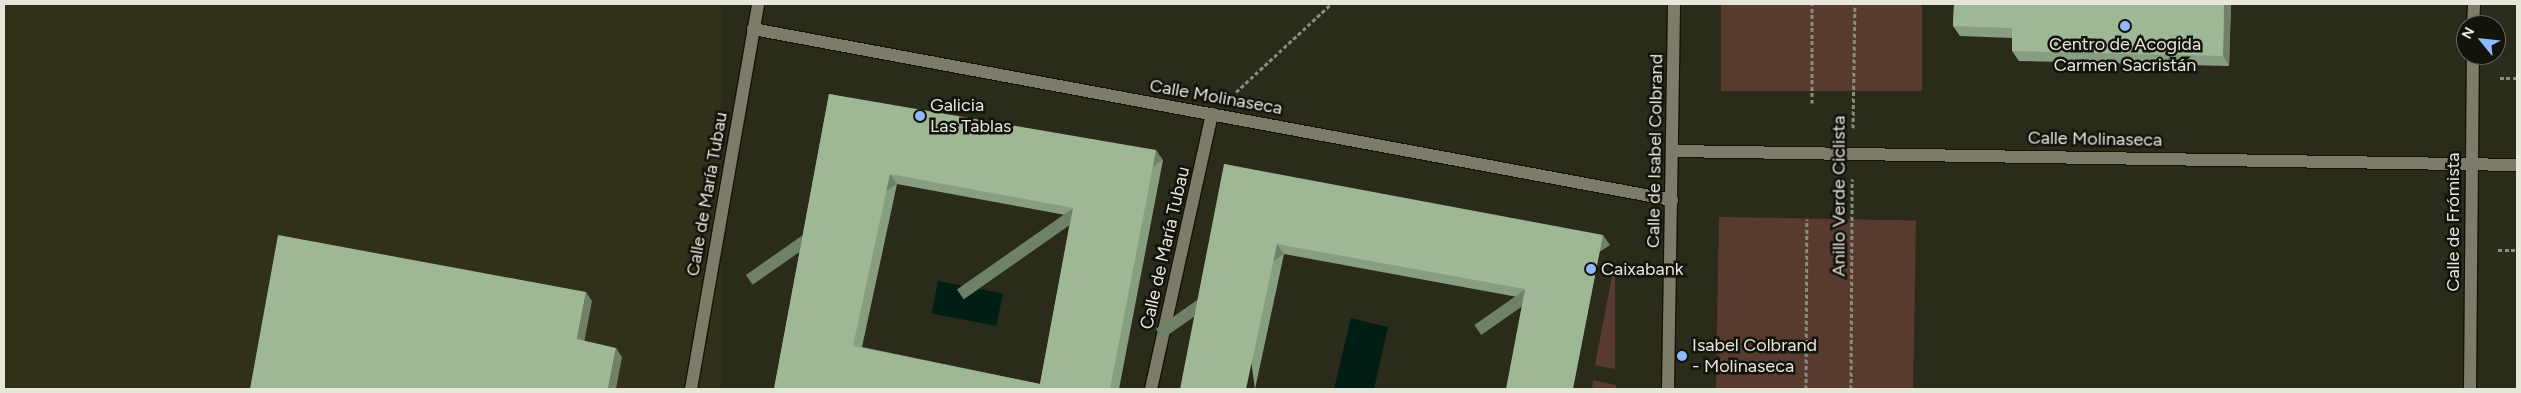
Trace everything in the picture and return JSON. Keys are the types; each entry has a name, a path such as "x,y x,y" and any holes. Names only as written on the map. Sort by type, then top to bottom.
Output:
{"street":[{"name":"Calle de María Tubau","path":"691,389 758,4"},
{"name":"Calle de Isabel Colbrand","path":"1668,389 1674,4"},
{"name":"Calle Molinaseca","path":"753,29 1672,200"},
{"name":"Calle de Frómista","path":"2470,389 2473,65"},
{"name":"Calle de María Tubau","path":"1151,389 1212,114"},
{"name":"Calle Molinaseca","path":"1673,151 2471,162 2517,165"}],"path":[{"path":"1212,114 1331,4"},
{"path":"1812,4 1812,103"},
{"name":"Anillo Verde Ciclista","path":"1851,389 1855,4"},
{"path":"1806,389 1807,220"}],"shaded area":[{"path":"4,4 721,4 721,389 4,389"},
{"path":"1721,4 1922,4 1922,91 1721,91"},
{"path":"1719,217 1916,220 1913,389 1716,389"},
{"path":"1615,261 1615,369 1595,365"},
{"path":"938,281 1003,294 996,326 932,313"},
{"path":"1351,318 1388,327 1374,389 1334,389"},
{"path":"1593,380 1616,385 1616,389 1592,389"}],"building":[{"name":"Centro de Acogida Carmen Sacristán","path":"1954,4 2224,4 2223,56 2012,51 2012,28 1953,26"},
{"path":"829,94 1156,150 1110,389 774,389","holes":["890,174 1073,208 1040,384 853,346"]},
{"path":"1224,164 1603,235 1573,389 1506,389 1525,289 1277,244 1246,389 1180,389"},
{"path":"278,235 586,292 577,339 616,348 608,389 250,389"}],"place":[{"name":"Centro de Acogida Carmen Sacristán","path":"2125,26"},
{"name":"Galicia Las Tablas","path":"920,116"},
{"name":"Caixabank","path":"1591,269"},
{"name":"Isabel Colbrand - Molinaseca","path":"1682,356"}]}
